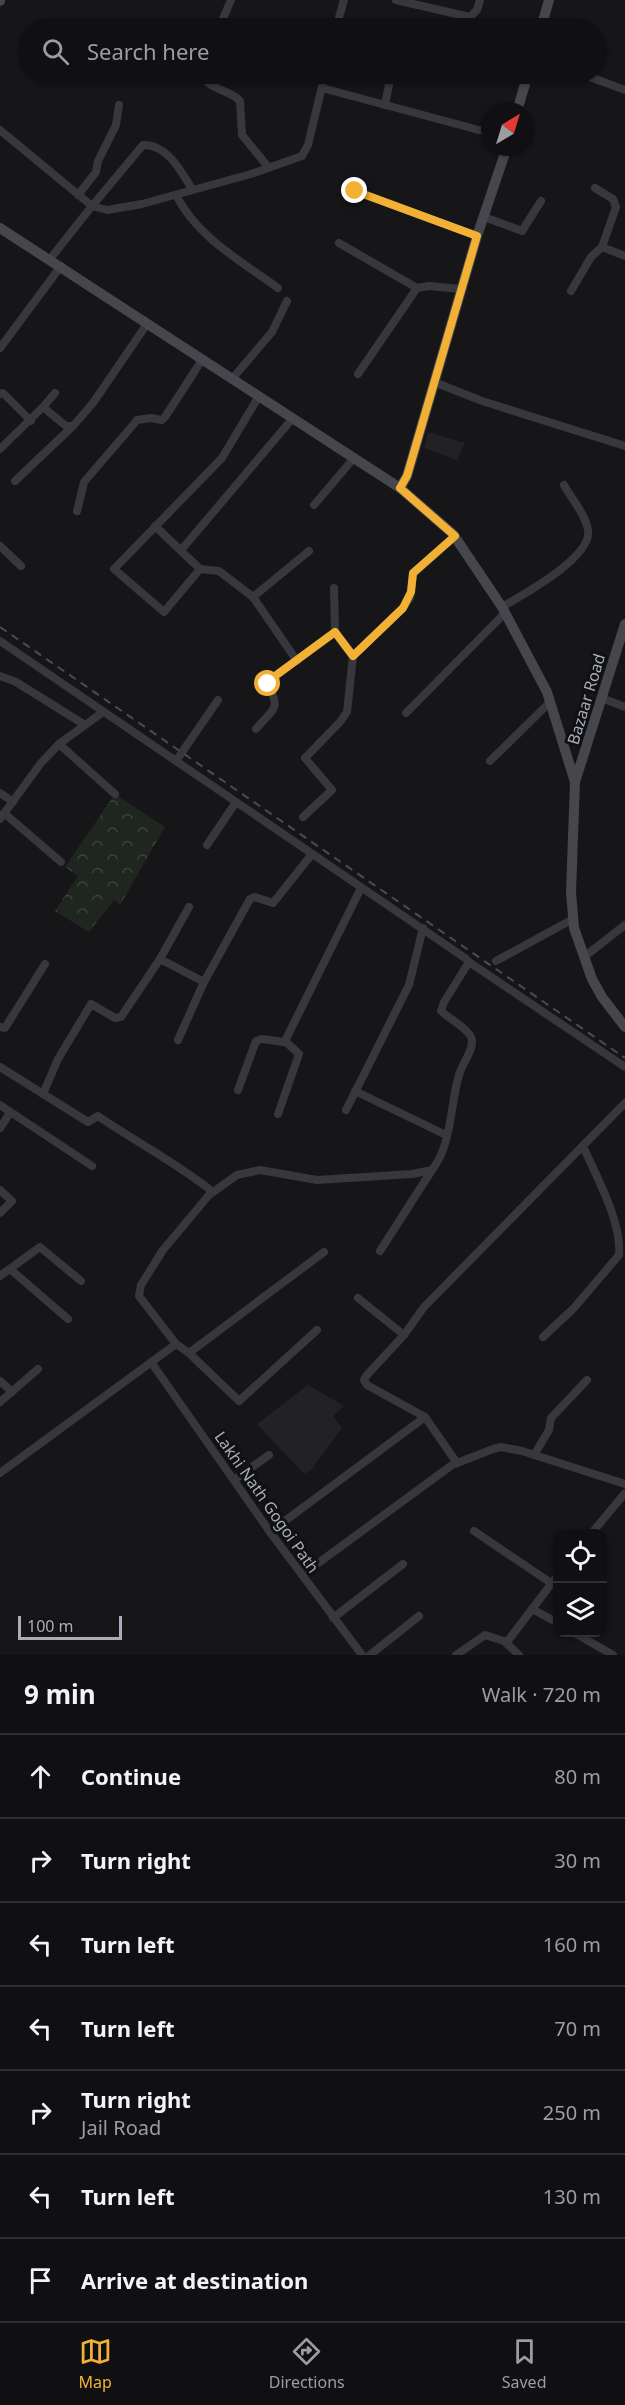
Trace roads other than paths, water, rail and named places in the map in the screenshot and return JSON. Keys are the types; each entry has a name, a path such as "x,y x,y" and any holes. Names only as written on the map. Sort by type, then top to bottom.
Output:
{"main road":[{"path":"544,18 549,0"},
{"path":"520,102 525,84"},
{"path":"400,488 407,476 477,236 504,156"},
{"path":"0,228 400,488 455,536 503,610 550,702 575,782 572,795 573,919 584,957 602,998 625,1028"},
{"name":"Bazaar Road","path":"575,782 625,624"}],"street":[{"path":"223,18 231,0"},
{"path":"339,18 344,0"},
{"path":"396,0 470,17 477,10 480,0"},
{"path":"607,83 625,90"},
{"path":"209,84 235,95 240,101 242,135 265,169"},
{"path":"0,130 92,206 116,210 251,174 298,158 307,151 323,84"},
{"path":"385,105 389,84"},
{"path":"322,88 481,131"},
{"path":"78,195 97,170 98,161 116,125 119,105"},
{"path":"50,259 143,145 160,148 192,189"},
{"path":"571,291 591,257 602,247 616,204 595,188"},
{"path":"355,191 477,236"},
{"path":"176,195 184,210 220,246 278,288"},
{"path":"484,217 522,231 541,201"},
{"path":"339,243 417,288 464,281"},
{"path":"602,247 625,256"},
{"path":"0,348 61,266"},
{"path":"358,374 417,288"},
{"path":"232,379 272,332 287,301"},
{"path":"15,481 73,426 93,403 147,324"},
{"path":"77,511 84,482 137,420 151,418 162,420 165,417 202,360"},
{"path":"434,382 482,401 625,446"},
{"path":"0,394 3,393 31,421"},
{"path":"0,449 31,421 55,393"},
{"path":"200,569 164,612 114,571 154,526 222,458 258,396"},
{"path":"43,407 66,426 73,426"},
{"path":"182,549 293,418"},
{"path":"314,505 354,458"},
{"path":"406,713 503,610 553,575 579,553 586,542 588,527 564,485"},
{"path":"154,526 182,549 200,569 219,571 253,597 297,661"},
{"path":"303,817 332,790 305,758 347,712 353,656 403,608 411,592 413,573 455,536"},
{"path":"0,546 21,566"},
{"path":"253,597 309,551"},
{"path":"334,588 335,632 353,656"},
{"path":"256,729 277,701 268,682 335,632"},
{"path":"0,641 625,1067"},
{"path":"0,676 16,682 85,725"},
{"path":"602,698 625,707"},
{"path":"176,761 218,700"},
{"path":"490,761 550,702"},
{"path":"61,862 2,816 41,763 59,744 103,711"},
{"path":"59,744 115,794"},
{"path":"0,793 13,802"},
{"path":"207,845 236,802"},
{"path":"178,1040 204,982 250,899 255,897 273,903 312,854"},
{"path":"284,1042 362,888"},
{"path":"43,1094 64,1048 91,1004 115,1018 121,1017 160,959 189,907"},
{"path":"496,961 573,919"},
{"path":"584,957 625,925"},
{"path":"346,1110 409,985 423,928"},
{"path":"160,959 204,982"},
{"path":"380,1251 432,1170 446,1135 459,1073 472,1042 470,1035 443,1013 441,1008 469,962"},
{"path":"0,1027 5,1028 45,964"},
{"path":"238,1090 256,1041 262,1039 284,1042 299,1053 278,1114"},
{"path":"0,1067 88,1122 98,1116 168,1162 183,1168 213,1192"},
{"path":"355,1091 446,1135"},
{"path":"457,1463 424,1417 365,1382 366,1376 404,1335 435,1295 625,1103"},
{"path":"0,1105 92,1166"},
{"path":"0,1128 10,1113"},
{"path":"543,1337 574,1308 619,1255 615,1225 583,1146"},
{"path":"317,1330 239,1401 189,1353 176,1344 139,1296 141,1285 163,1250 213,1192 227,1180 248,1171 260,1170 317,1180 432,1170"},
{"path":"0,1190 12,1201 0,1213"},
{"path":"0,1276 40,1247 81,1281"},
{"path":"189,1353 324,1252"},
{"path":"10,1269 68,1319"},
{"path":"358,1298 404,1335"},
{"path":"0,1473 176,1344"},
{"name":"Lakhi Nath Gogoi Path","path":"152,1362 270,1532 362,1655"},
{"path":"0,1402 38,1369"},
{"path":"534,1455 549,1430 551,1418 587,1380"},
{"path":"0,1382 12,1392"},
{"path":"270,1532 424,1417"},
{"path":"302,1575 457,1463 501,1448 534,1455 625,1484"},
{"path":"234,1480 269,1455"},
{"path":"594,1529 625,1493"},
{"path":"474,1531 551,1583"},
{"path":"333,1618 403,1564"},
{"path":"505,1642 553,1581"},
{"path":"532,1609 553,1620"},
{"path":"370,1655 419,1616"},
{"path":"456,1655 485,1635 496,1636 519,1655"},
{"path":"582,1637 613,1655"}],"railway":[{"path":"0,627 625,1058"}]}
